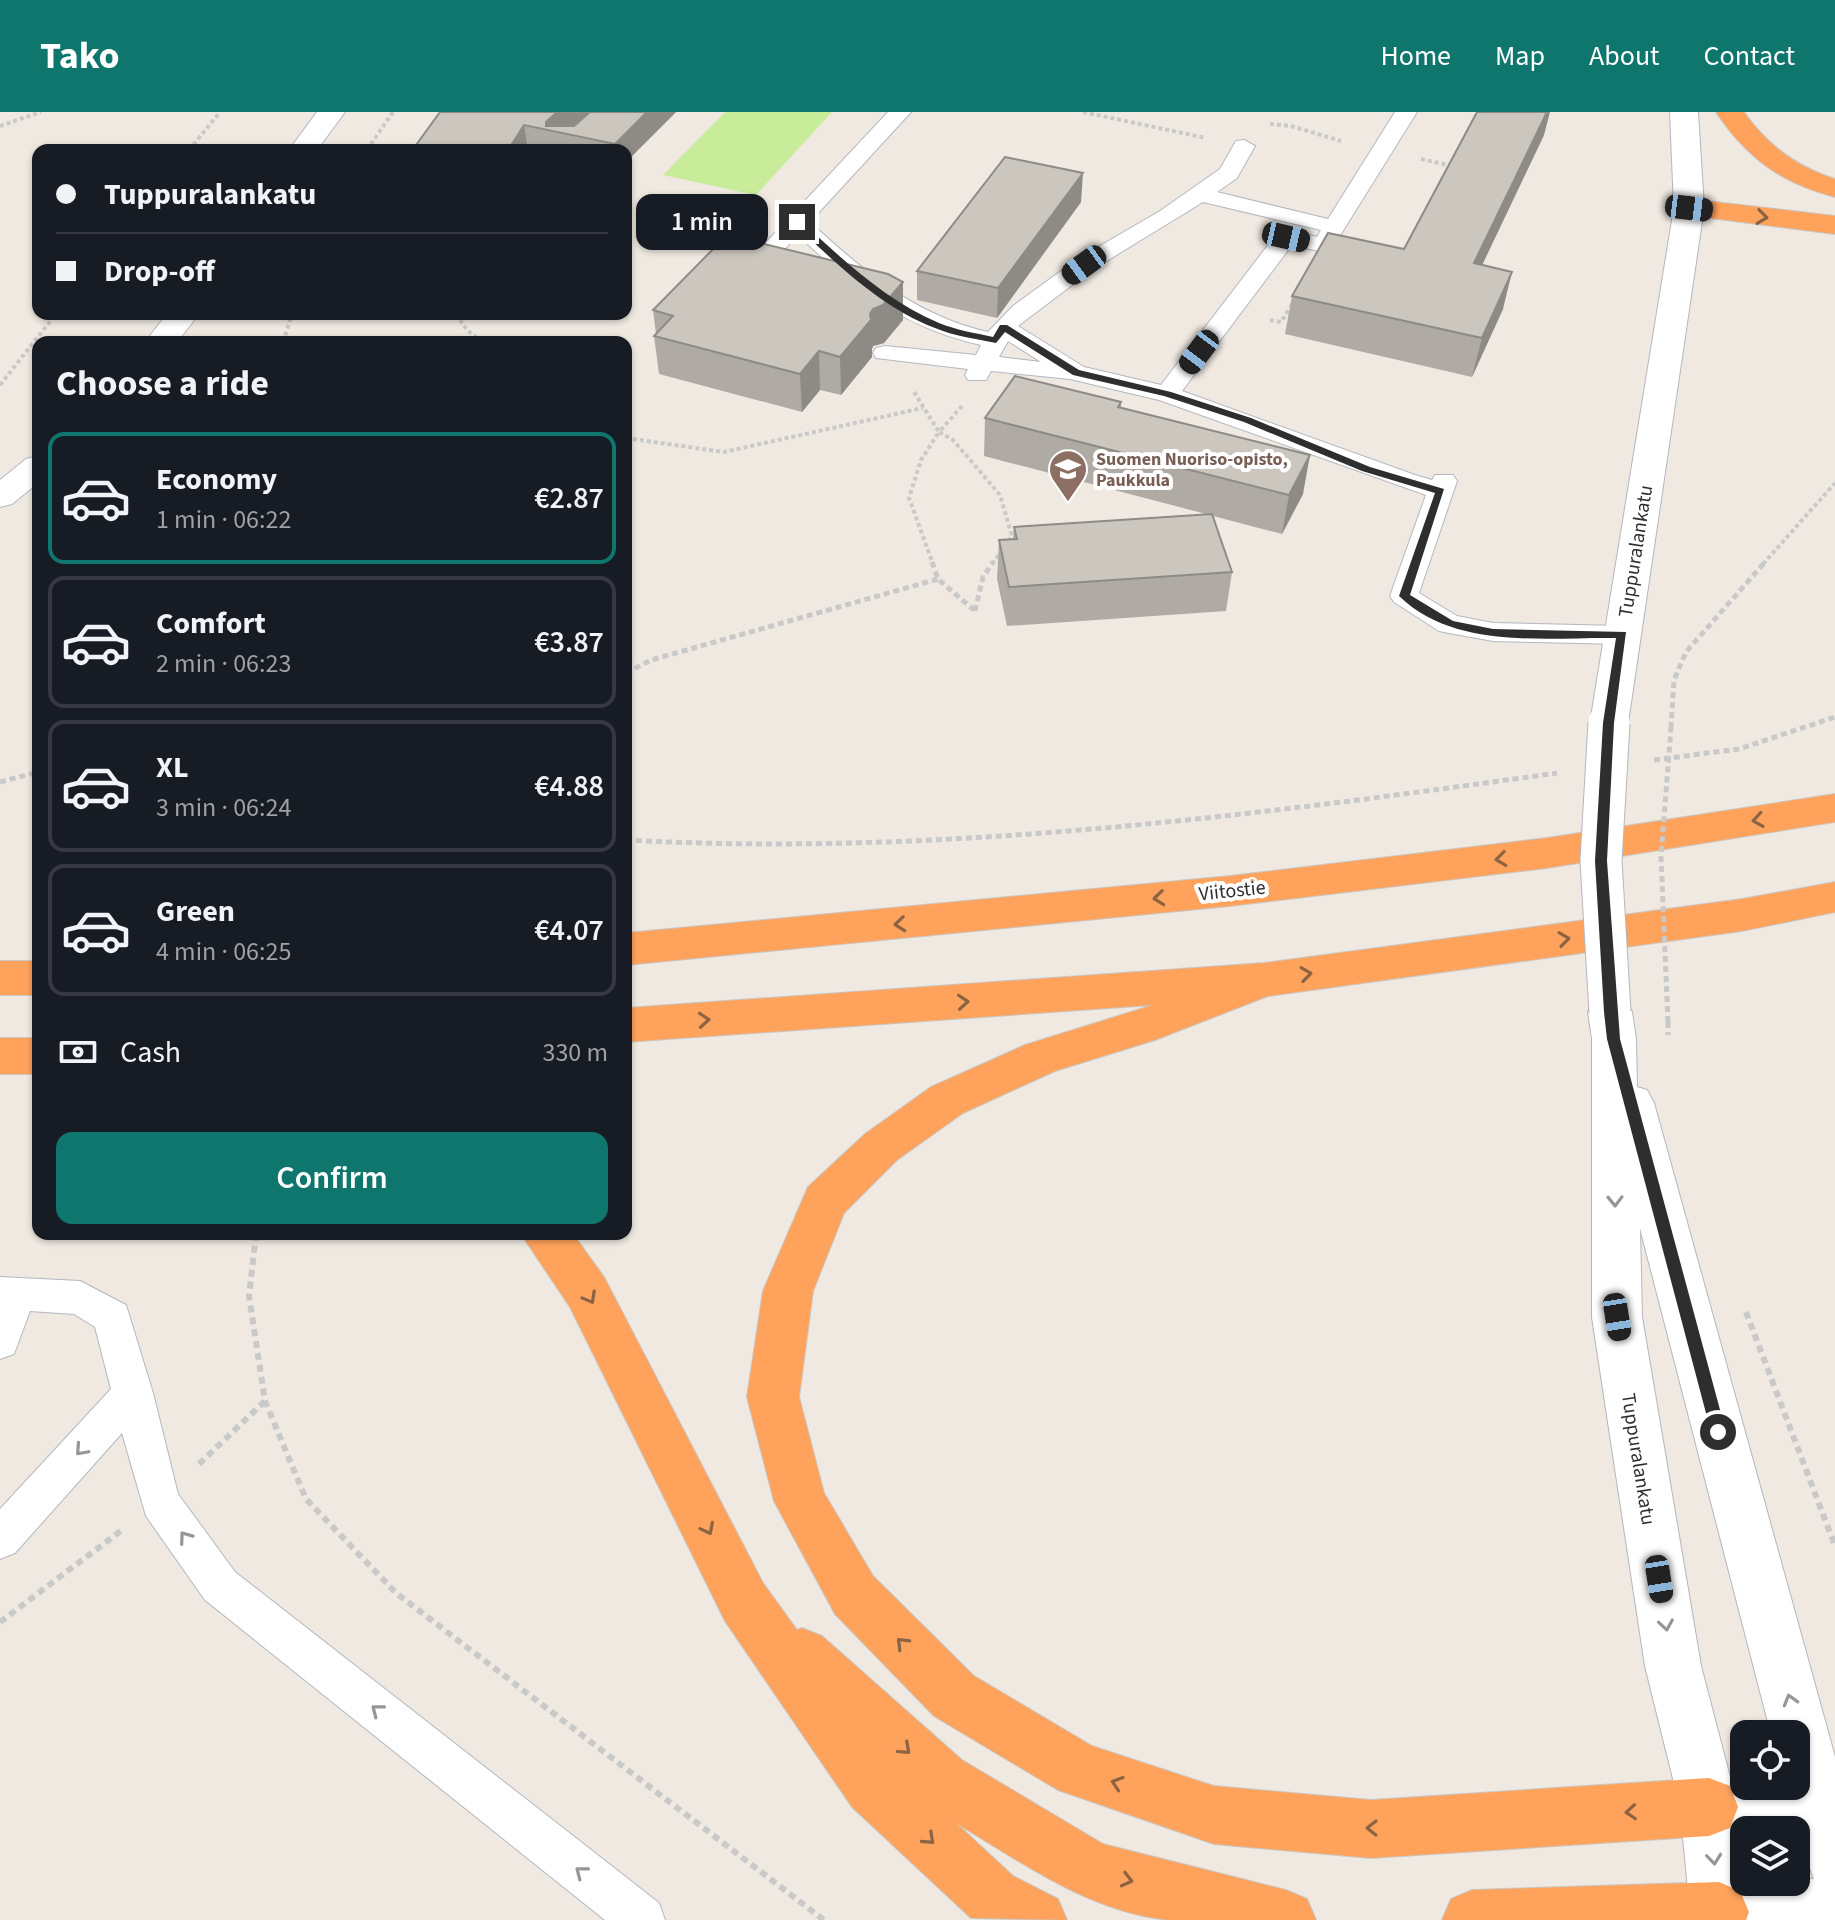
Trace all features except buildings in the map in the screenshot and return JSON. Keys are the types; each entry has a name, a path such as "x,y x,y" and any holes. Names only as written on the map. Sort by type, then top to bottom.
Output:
{"highway":[{"path":"1730,112 1754,147 1772,162 1792,173 1835,188"},
{"path":"1690,196 1835,204"},
{"path":"1690,196 1835,225"},
{"name":"Viitostie","path":"632,948 1246,889 1547,853 1835,808"},
{"path":"632,1025 1264,980 1742,915 1835,897"},
{"path":"0,978 32,978"},
{"path":"1264,980 1139,1028 1041,1058 947,1100 881,1147 825,1201 788,1291 773,1397 800,1501 854,1595 954,1696 1078,1770 1214,1815 1371,1829 1709,1807"},
{"path":"0,1056 32,1056"},
{"path":"549,1240 587,1292 744,1602 873,1786 992,1897 1037,1920"},
{"path":"744,1602 941,1781 1092,1871 1286,1920"},
{"path":"1472,1920 1720,1916"}],"street":[{"path":"307,144 331,112"},
{"name":"Tuppuralankatu","path":"1684,112 1690,196 1609,723 1601,861 1612,1025 1617,1317 1673,1666 1709,1807 1720,1916"},
{"path":"166,336 178,320"},
{"path":"0,497 32,471"},
{"name":"Tuppuralankatu","path":"1612,1025 1827,1801 1835,1859"},
{"path":"1709,1807 1827,1801"},
{"path":"1720,1916 1835,1909"}],"lane":[{"path":"565,144 582,112"},
{"path":"569,144 606,112"},
{"path":"770,251 900,112"},
{"path":"1167,394 1286,237 1323,245 1406,112"},
{"path":"980,369 1000,334 1084,265 1229,173 1244,146"},
{"path":"1199,194 1334,227"},
{"path":"797,222 843,265 898,306 951,330 1000,334 1076,373"},
{"path":"943,367 951,330"},
{"path":"885,353 943,367 1076,373 1167,394 1247,420 1366,469 1442,486 1404,596 1449,624 1493,632 1622,635"},
{"path":"0,1342 9,1293 80,1298 112,1317 160,1502 220,1586 642,1920"},
{"path":"0,1539 133,1393"}],"path":[{"path":"0,126 41,112"},
{"path":"194,144 220,112"},
{"path":"371,144 393,112"},
{"path":"1083,112 1244,146 1272,122 1381,151"},
{"path":"39,336 51,320"},
{"path":"460,320 474,336"},
{"path":"0,385 32,344"},
{"path":"943,367 903,372 939,432 953,440 1000,495 1012,536 983,577 975,611 938,579 909,498 921,460 939,432 958,413 980,369"},
{"path":"632,439 724,452 924,408"},
{"path":"1668,1048 1661,857 1674,680 1686,652 1835,483"},
{"path":"632,670 651,660 706,643 938,579"},
{"path":"1645,761 1739,749 1835,717"},
{"path":"632,840 719,845 916,842 1313,807 1566,772"},
{"path":"0,782 32,774"},
{"path":"255,1240 249,1296 265,1401 306,1499 396,1593 824,1920"},
{"path":"1741,1298 1835,1546"}],"green space":[{"path":"725,112 832,112 756,195 663,175"}],"place":[{"name":"Suomen Nuoriso-opisto, Paukkula","path":"1068,503"}],"route":[{"path":"797,222 843,265 898,306 939,327 996,341 1003,327 1076,373 1167,394 1247,420 1366,469 1440,491 1404,596 1449,624 1493,632 1622,635 1609,723 1601,861 1610,1012 1614,1039 1718,1432"}]}
